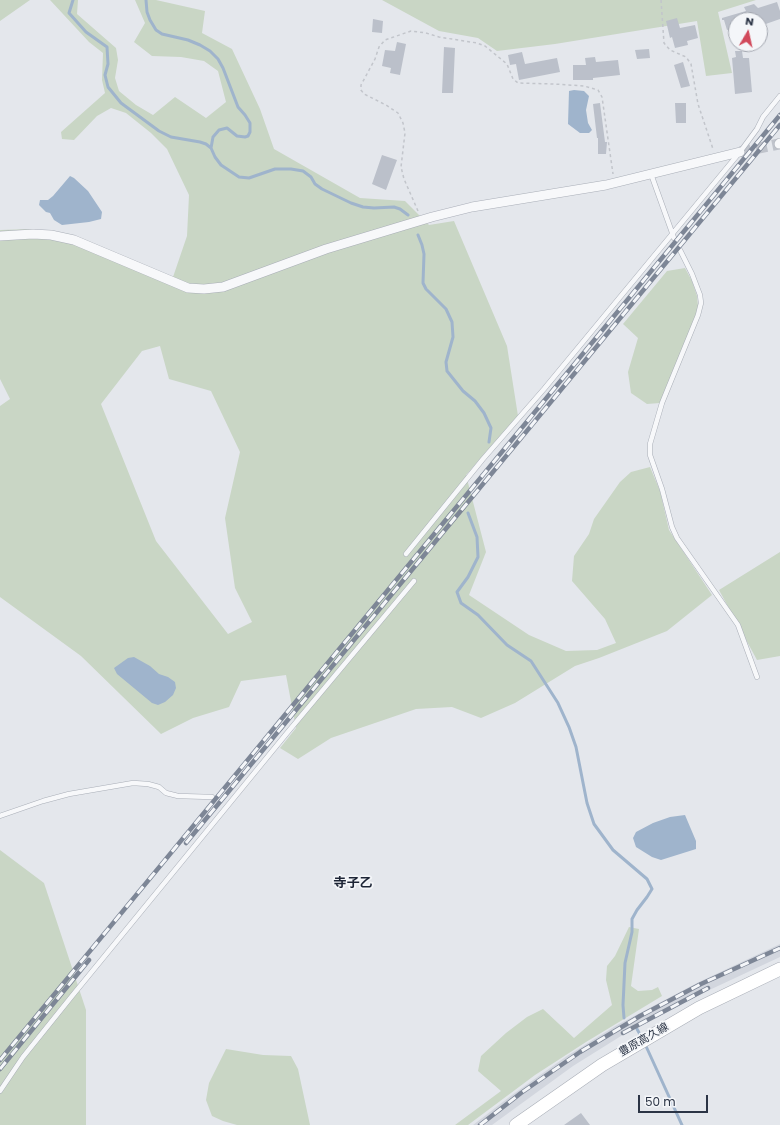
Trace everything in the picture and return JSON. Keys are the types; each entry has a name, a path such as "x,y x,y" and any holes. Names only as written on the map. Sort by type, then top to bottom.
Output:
{"main road":[{"name":"豊原高久線","path":"516,1125 602,1065 699,1008 780,969"}],"street":[{"path":"0,236 33,234 51,235 74,240 188,288 204,289 223,287 326,249 422,220 472,207 615,183 740,152"}],"lane":[{"path":"406,554 483,459 673,236 740,152 757,129 763,117 780,96"},
{"path":"651,174 673,236"},
{"path":"680,250 692,274 700,295 701,303 698,315 662,403 650,444 650,455 662,489 672,527 677,538 738,625 758,677"},
{"path":"0,1091 23,1056 414,581"},
{"path":"0,816 43,801 69,794 133,783 148,784 159,787 166,793 178,796 212,797"},
{"path":"227,798 233,799"}],"path":[{"path":"661,0 664,43 670,50 686,57 691,64 698,104 716,158"},
{"path":"422,220 404,179 401,167 405,133 403,123 398,113 386,104 364,94 361,90 361,85 375,59 379,47 385,40 411,31 477,43 485,46 507,64 513,79 518,83 584,86 598,90 602,97 615,183"}],"shaded area":[{"path":"780,944 780,957 703,993 621,1036 573,1066 492,1125 473,1125 567,1056 617,1025 699,982"}],"green space":[{"path":"0,0 30,0 0,21"},
{"path":"50,0 78,0 77,14 116,48 118,60 115,78 119,91 136,105 153,115 175,97 206,118 226,102 218,71 204,61 181,57 152,56 134,42 145,23 135,0 156,0 205,11 202,33 232,49 260,109 274,149 360,198 405,201 429,225 454,221 507,346 518,416 466,475 486,552 469,595 529,635 566,651 597,650 616,643 605,619 572,581 574,556 589,534 594,519 620,482 631,472 650,467 660,491 669,530 712,595 667,631 575,666 515,703 481,718 452,707 416,709 331,738 298,759 280,748 296,728 286,675 241,681 229,707 193,718 161,734 81,656 0,597 0,406 10,399 0,379 0,230 31,229 69,234 173,277 187,236 189,195 167,149 151,133 126,113 111,108 97,116 74,140 62,139 61,132 105,93 102,80 103,53 89,42","holes":["160,346 169,379 211,391 240,452 225,518 235,588 252,622 228,634 156,541 101,404 142,351"]},
{"path":"382,0 756,0 718,12 732,73 706,76 697,21 555,44 497,51 478,38 439,31"},
{"path":"685,268 692,281 697,296 698,306 696,315 660,403 647,404 631,393 628,372 638,338 623,324 667,271"},
{"path":"780,552 780,656 757,660 719,590"},
{"path":"0,850 44,883 86,1010 86,1125 0,1125"},
{"path":"629,927 639,929 631,986 638,991 652,990 658,987 662,996 535,1075 468,1125 455,1125 501,1091 478,1071 481,1056 506,1033 527,1017 543,1009 574,1038 612,1005 606,980 607,966 615,956"},
{"path":"226,1049 263,1055 291,1056 298,1069 310,1125 237,1125 212,1116 206,1100 209,1083"}],"water":[{"path":"569,91 584,91 589,96 586,110 588,123 592,130 589,133 580,133 568,124"},
{"path":"70,176 88,191 102,212 101,219 62,225 54,220 50,213 46,212 39,205 40,200 48,200 53,196"},
{"path":"134,657 150,666 159,674 168,677 175,682 176,688 173,695 165,702 158,705 152,703 117,674 114,668 128,658"},
{"path":"685,815 696,841 696,849 661,860 652,857 636,847 633,838 636,832 653,823 670,817"}],"building":[{"path":"777,2 780,11 780,19 768,23 768,12 743,12 746,11 744,7 754,4 758,8"},
{"path":"728,16 728,30 727,30 722,18"},
{"path":"677,18 680,28 695,25 698,38 687,41 688,45 675,48 672,37 670,38 666,21"},
{"path":"373,19 383,21 382,33 372,32"},
{"path":"397,42 406,44 400,75 390,73 391,68 382,66 385,50 395,51"},
{"path":"444,47 455,48 453,93 442,93"},
{"path":"649,49 650,58 637,59 635,50"},
{"path":"522,52 525,64 557,58 560,72 519,80 516,64 510,65 508,55"},
{"path":"735,52 742,52 743,58 749,58 752,92 735,94 732,58 736,57"},
{"path":"595,57 596,62 618,60 620,75 593,78 593,80 573,80 573,65 586,65 585,58"},
{"path":"683,62 690,86 681,88 674,65"},
{"path":"600,103 605,142 607,142 606,154 598,154 598,138 593,104"},
{"path":"675,103 686,103 686,123 676,123"},
{"path":"382,155 397,160 386,190 372,184"},
{"path":"581,1113 590,1125 564,1125"}],"waterway":[{"path":"73,0 69,13 86,32 107,47 108,64 105,75 108,87 121,103 159,131 171,137 206,144 211,148 221,165 239,177 249,178 275,169 303,171 322,189 351,203 363,207 394,207 400,209 408,215"},
{"path":"146,0 147,12 156,30 162,34 188,40 200,45 210,51 218,59 238,107 250,123 250,132 248,136 245,137 237,136 227,128 219,130 213,137 211,148"},
{"path":"418,235 424,254 423,283 426,289 446,309 452,322 453,337 446,362 447,371 463,391 475,401 484,413 491,428 489,442"},
{"path":"468,513 477,537 478,557 468,577 457,592 461,603 478,615 507,645 531,661 558,703 569,727 576,747 587,803 594,824 613,850 647,879 652,889 632,919 632,932 625,963 623,1005 624,1018"},
{"path":"637,1029 642,1038"},
{"path":"645,1044 682,1125"}],"tunnel":[{"path":"740,152 779,144"}],"railway":[{"path":"0,1060 780,115"},
{"path":"186,843 780,125"},
{"path":"480,1125 521,1093 580,1052 640,1016 701,984 780,948"},
{"path":"0,1069 89,960"},
{"path":"623,1033 708,988"}],"district":[{"name":"寺子乙","path":"353,884"}]}
